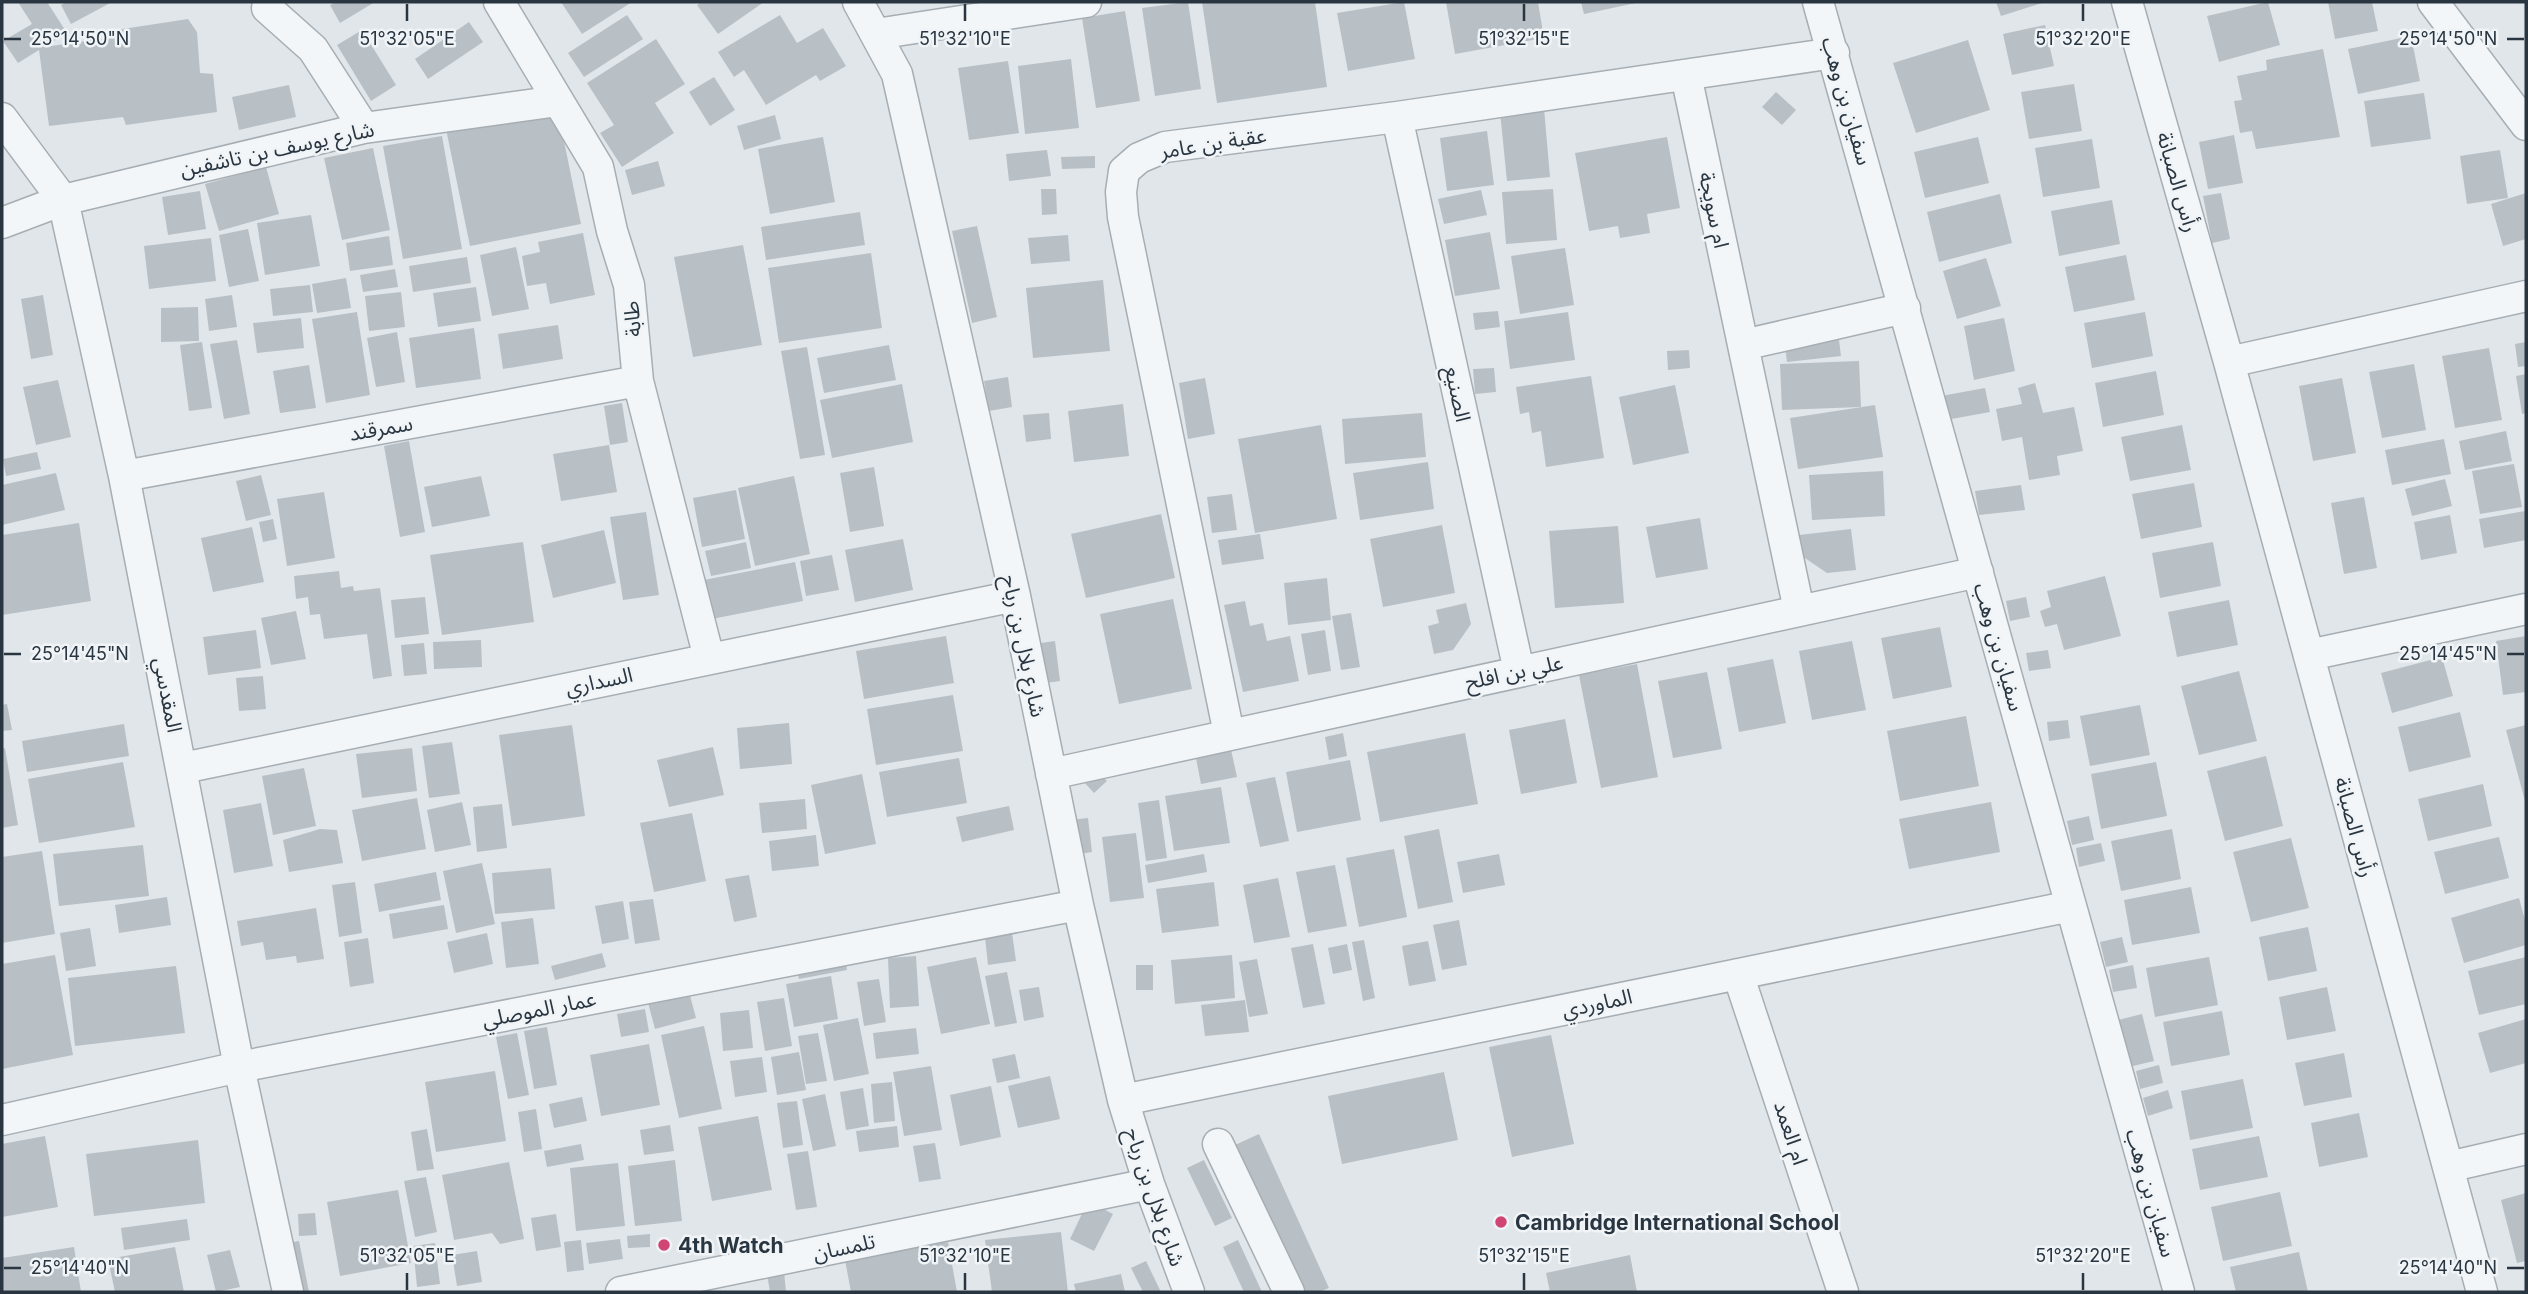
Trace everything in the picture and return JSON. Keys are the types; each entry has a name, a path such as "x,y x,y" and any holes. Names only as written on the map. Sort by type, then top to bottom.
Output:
{"street":[{"name":"طابة","path":"499,2 598,167 612,230 629,285 638,381 709,658"},
{"name":"شارع بلال بن رباح","path":"858,2 897,74 909,120 1015,596 1078,905 1124,1100 1149,1184 1189,1292"},
{"path":"876,34 1086,2"},
{"name":"سفيان بن وهب","path":"1818,2 2179,1292"},
{"name":"رأس الصبانة","path":"2127,2 2229,362 2482,1292"},
{"path":"2433,2 2526,125"},
{"path":"267,8 313,49 363,128"},
{"name":"عقبة بن عامر","path":"1229,734 1124,217 1121,192 1124,171 1139,158 1165,146 1397,117 1834,53"},
{"name":"ام سويجة","path":"1686,75 1799,610"},
{"name":"شارع يوسف بن تاشفين","path":"2,223 63,200 363,128 558,100"},
{"name":"الصنيع","path":"1397,117 1519,671"},
{"name":"المقدسي","path":"2,118 63,200 124,476 183,768 239,1068 288,1292"},
{"path":"2229,362 2526,296"},
{"path":"1743,345 1905,307"},
{"name":"سمرقند","path":"124,476 638,381"},
{"name":"علي بن افلح","path":"1051,774 1978,572"},
{"name":"السداري","path":"183,768 1015,596"},
{"path":"2309,655 2526,609"},
{"name":"عمار الموصلي","path":"2,1120 239,1068 1078,905"},
{"name":"الماوردي","path":"1124,1100 2071,906"},
{"name":"ام العمد","path":"1738,974 1843,1292"},
{"path":"1218,1144 1290,1292"},
{"path":"2448,1167 2526,1149"},
{"name":"تلمسان","path":"621,1292 1149,1184"}],"building":[{"path":"18,2 47,2 67,33 44,47 115,37 116,30 188,19 197,32 200,73 213,74 217,112 126,125 123,117 49,126 39,50 18,63 3,41 32,24"},
{"path":"66,2 112,2 71,24 61,5"},
{"path":"336,2 375,2 340,23 330,5"},
{"path":"561,2 632,2 582,34"},
{"path":"702,2 764,2 718,34 697,5"},
{"path":"1188,2 1201,89 1155,96 1142,8"},
{"path":"1202,2 1315,2 1327,87 1217,103"},
{"path":"1404,2 1415,59 1348,71 1337,13"},
{"path":"1446,2 1538,2 1544,38 1455,54"},
{"path":"1581,2 1636,2 1636,3 1584,14"},
{"path":"1996,2 2045,2 2001,16"},
{"path":"2268,2 2280,45 2219,62 2207,16"},
{"path":"2328,2 2372,2 2378,31 2335,39"},
{"path":"1125,11 1140,101 1096,108 1082,18"},
{"path":"627,15 643,39 584,77 568,53"},
{"path":"780,15 797,43 823,28 846,66 820,81 816,75 766,105 744,70 734,77 718,52"},
{"path":"469,22 483,42 428,79 415,59"},
{"path":"2045,25 2054,66 2012,75 2003,34"},
{"path":"362,30 396,85 371,101 337,45"},
{"path":"2411,36 2420,81 2358,94 2348,49"},
{"path":"656,39 685,84 655,103 674,133 622,167 600,133 614,125 587,83"},
{"path":"1968,40 1990,110 1916,133 1893,63"},
{"path":"2323,49 2340,137 2256,149 2252,131 2240,133 2234,101 2242,100 2237,76 2267,70 2266,60"},
{"path":"1071,59 1079,128 1025,134 1018,66"},
{"path":"1008,61 1019,133 969,140 958,68"},
{"path":"714,77 735,110 710,126 689,92"},
{"path":"2074,84 2082,131 2029,139 2021,92"},
{"path":"289,85 296,117 239,130 232,97"},
{"path":"1776,92 1796,110 1782,125 1762,107"},
{"path":"2424,93 2431,139 2371,147 2364,101"},
{"path":"557,107 581,224 470,246 446,129"},
{"path":"1544,108 1550,177 1507,181 1500,112"},
{"path":"775,115 781,139 744,150 737,126"},
{"path":"1487,131 1494,185 1447,191 1440,138"},
{"path":"2234,135 2243,183 2208,189 2199,142"},
{"path":"442,136 462,249 403,259 383,146"},
{"path":"823,137 835,202 770,214 758,149"},
{"path":"1667,137 1680,208 1647,214 1650,233 1620,238 1618,226 1589,231 1575,153"},
{"path":"1978,137 1989,183 1925,198 1914,152"},
{"path":"2092,139 2100,188 2043,197 2035,148"},
{"path":"373,148 390,230 342,240 324,158"},
{"path":"1047,150 1051,176 1009,181 1006,154"},
{"path":"2500,150 2508,198 2467,204 2460,156"},
{"path":"1095,156 1095,168 1062,169 1061,157"},
{"path":"658,161 665,186 632,195 625,170"},
{"path":"266,167 279,214 219,231 205,184"},
{"path":"1041,189 1056,189 1057,214 1042,215"},
{"path":"1553,189 1557,240 1506,244 1502,192"},
{"path":"1481,190 1487,215 1444,224 1438,199"},
{"path":"200,191 206,229 168,235 162,197"},
{"path":"2221,193 2230,239 2212,243 2203,196"},
{"path":"2526,193 2526,239 2503,246 2491,204"},
{"path":"2000,194 2012,243 1939,262 1927,212"},
{"path":"2112,200 2120,244 2059,256 2051,211"},
{"path":"860,212 865,245 766,260 761,227"},
{"path":"311,215 320,266 265,275 257,223"},
{"path":"977,226 997,317 972,323 952,231"},
{"path":"248,229 259,281 229,287 219,235"},
{"path":"1490,232 1500,289 1455,296 1445,240"},
{"path":"583,233 595,295 550,304 546,283 527,286 522,256 540,252 538,242"},
{"path":"1068,235 1070,261 1031,264 1028,238"},
{"path":"389,236 393,265 350,271 346,243"},
{"path":"211,238 216,281 149,289 144,246"},
{"path":"743,245 762,345 693,357 674,257"},
{"path":"516,247 529,309 492,316 480,255"},
{"path":"1565,248 1574,305 1520,314 1511,256"},
{"path":"871,253 882,328 779,343 768,268"},
{"path":"2126,255 2135,300 2074,312 2065,267"},
{"path":"467,257 471,283 413,292 409,266"},
{"path":"1986,258 2001,306 1957,319 1943,271"},
{"path":"395,269 398,287 363,292 360,275"},
{"path":"346,278 351,308 317,313 312,284"},
{"path":"1103,280 1110,351 1033,358 1026,288"},
{"path":"310,285 313,312 273,316 270,289"},
{"path":"476,287 481,321 438,327 433,293"},
{"path":"401,292 405,327 369,331 365,296"},
{"path":"43,295 53,355 31,359 21,299"},
{"path":"232,295 237,327 209,331 205,299"},
{"path":"198,307 199,341 161,342 161,308"},
{"path":"1498,311 1500,327 1475,330 1473,313"},
{"path":"357,312 370,395 326,403 312,319"},
{"path":"1568,312 1575,360 1510,369 1504,321"},
{"path":"2145,312 2153,356 2092,368 2084,323"},
{"path":"301,318 304,348 257,353 253,323"},
{"path":"2004,318 2015,371 1974,380 1964,326"},
{"path":"558,325 563,359 503,369 498,334"},
{"path":"474,328 481,379 416,388 409,338"},
{"path":"397,332 405,382 376,387 367,338"},
{"path":"237,340 250,414 224,419 210,344"},
{"path":"1839,340 1841,356 1787,362 1785,346"},
{"path":"202,342 212,408 189,411 180,345"},
{"path":"2526,342 2526,366 2518,367 2515,344"},
{"path":"889,345 896,380 824,393 817,358"},
{"path":"807,347 825,455 800,459 781,351"},
{"path":"2489,348 2502,420 2455,428 2442,356"},
{"path":"1689,350 1690,368 1668,370 1667,351"},
{"path":"1859,361 1861,407 1782,410 1780,364"},
{"path":"2414,364 2426,430 2382,438 2369,372"},
{"path":"309,365 316,408 280,413 273,371"},
{"path":"1494,368 1496,392 1475,394 1473,369"},
{"path":"2156,371 2164,415 2103,427 2095,383"},
{"path":"2526,374 2526,413 2522,414 2516,376"},
{"path":"1591,376 1604,458 1546,467 1541,431 1532,433 1529,412 1520,414 1516,387"},
{"path":"1008,377 1012,407 989,411 984,381"},
{"path":"1205,378 1215,434 1188,439 1179,383"},
{"path":"2342,378 2356,453 2313,461 2299,386"},
{"path":"58,380 71,437 36,445 23,387"},
{"path":"2035,383 2043,413 2074,407 2083,451 2057,456 2060,475 2029,480 2022,437 2002,441 1996,409 2022,404 2018,388"},
{"path":"902,384 913,442 832,458 820,400"},
{"path":"1675,385 1689,453 1633,465 1619,397"},
{"path":"1985,388 1990,412 1946,420 1941,396"},
{"path":"622,403 628,442 610,445 604,406"},
{"path":"1123,404 1129,456 1074,462 1068,411"},
{"path":"1875,405 1883,457 1798,469 1790,418"},
{"path":"1049,413 1051,439 1026,442 1023,415"},
{"path":"1422,413 1426,457 1345,464 1342,419"},
{"path":"1321,425 1337,519 1255,533 1238,439"},
{"path":"2182,425 2191,470 2130,481 2121,437"},
{"path":"2506,431 2512,461 2465,470 2459,441"},
{"path":"2444,439 2451,474 2392,485 2385,450"},
{"path":"409,441 425,532 400,537 384,446"},
{"path":"609,445 617,492 561,501 553,454"},
{"path":"37,452 41,469 6,476 3,459"},
{"path":"1428,462 1434,509 1360,520 1353,473"},
{"path":"2514,464 2522,507 2480,514 2472,471"},
{"path":"874,467 884,526 850,532 840,473"},
{"path":"1883,471 1885,516 1812,520 1809,475"},
{"path":"56,473 65,510 2,525 2,485"},
{"path":"261,475 271,515 246,521 236,481"},
{"path":"481,476 490,516 432,527 424,487"},
{"path":"794,476 810,554 755,566 738,488"},
{"path":"2445,479 2452,506 2412,516 2405,489"},
{"path":"2194,483 2202,527 2141,539 2132,494"},
{"path":"2021,485 2025,510 1979,515 1975,491"},
{"path":"736,490 745,539 702,547 693,498"},
{"path":"324,492 335,558 287,566 277,499"},
{"path":"1232,494 1237,530 1212,533 1207,497"},
{"path":"2364,497 2377,568 2344,574 2331,503"},
{"path":"2525,511 2526,540 2484,548 2479,519"},
{"path":"646,512 659,595 623,600 610,517"},
{"path":"1161,514 1175,578 1086,598 1071,534"},
{"path":"2450,515 2457,553 2421,560 2414,522"},
{"path":"1700,518 1708,569 1656,578 1646,527"},
{"path":"273,519 277,539 263,542 259,522"},
{"path":"79,523 91,601 2,615 2,535"},
{"path":"1442,525 1455,593 1383,607 1370,539"},
{"path":"1618,526 1624,603 1555,608 1549,531"},
{"path":"252,527 264,582 213,592 201,538"},
{"path":"1851,529 1856,570 1827,573 1802,556 1799,535"},
{"path":"604,530 616,583 553,598 541,545"},
{"path":"1260,534 1264,559 1222,565 1218,540"},
{"path":"903,539 913,590 855,602 845,550"},
{"path":"523,542 534,622 442,635 430,555"},
{"path":"746,542 751,568 711,576 705,551"},
{"path":"2213,542 2221,586 2160,598 2152,553"},
{"path":"832,555 839,590 806,596 800,561"},
{"path":"795,562 803,601 712,619 704,580"},
{"path":"339,571 341,588 353,586 354,591 380,588 392,676 373,679 367,634 324,639 320,614 310,615 308,597 296,599 294,576"},
{"path":"2105,576 2121,636 2064,650 2057,624 2045,627 2040,611 2051,607 2047,591"},
{"path":"1327,578 1331,620 1288,625 1284,583"},
{"path":"425,597 429,634 395,638 391,600"},
{"path":"2026,597 2030,617 2010,621 2006,601"},
{"path":"1173,599 1192,689 1119,704 1100,614"},
{"path":"2229,600 2238,645 2177,657 2168,612"},
{"path":"1245,601 1250,626 1263,623 1267,641 1290,636 1299,681 1243,692 1224,605"},
{"path":"1466,603 1471,624 1453,650 1434,654 1428,626 1439,623 1436,610"},
{"path":"296,611 306,659 271,665 261,618"},
{"path":"1351,613 1360,667 1341,670 1332,616"},
{"path":"1940,627 1952,687 1893,699 1881,638"},
{"path":"256,630 261,668 208,675 203,637"},
{"path":"1325,630 1331,671 1308,675 1301,634"},
{"path":"946,636 954,683 864,699 856,651"},
{"path":"2526,636 2526,692 2503,695 2496,641"},
{"path":"481,640 482,667 434,669 433,642"},
{"path":"1055,641 1060,681 1039,684 1034,644"},
{"path":"1852,641 1866,710 1812,720 1799,651"},
{"path":"424,643 427,674 404,676 401,645"},
{"path":"2048,650 2051,668 2029,671 2026,653"},
{"path":"2442,657 2453,696 2392,713 2381,673"},
{"path":"1773,659 1786,723 1739,732 1727,668"},
{"path":"1637,664 1658,777 1601,788 1579,675"},
{"path":"2239,671 2257,741 2199,755 2181,686"},
{"path":"1707,672 1722,749 1673,758 1658,681"},
{"path":"263,676 266,709 239,711 236,678"},
{"path":"953,695 963,751 876,765 867,709"},
{"path":"7,704 12,730 2,731 2,705"},
{"path":"2140,705 2150,755 2090,766 2080,716"},
{"path":"2460,712 2471,757 2409,772 2398,727"},
{"path":"1966,716 1979,786 1900,801 1887,731"},
{"path":"1565,719 1577,783 1521,794 1509,730"},
{"path":"2068,720 2070,738 2049,741 2047,722"},
{"path":"789,723 792,764 740,769 737,728"},
{"path":"124,724 129,756 27,772 22,741"},
{"path":"572,725 585,816 512,826 499,735"},
{"path":"2526,725 2526,801 2525,801 2506,730"},
{"path":"1343,733 1347,756 1329,760 1325,737"},
{"path":"1465,733 1478,804 1380,822 1367,752"},
{"path":"452,742 460,794 429,798 422,746"},
{"path":"1230,745 1237,777 1201,784 1195,753"},
{"path":"713,747 724,795 669,807 657,760"},
{"path":"5,748 18,825 2,828 2,749"},
{"path":"412,748 417,791 362,798 356,754"},
{"path":"2266,756 2283,826 2225,841 2207,771"},
{"path":"959,758 967,803 887,817 879,772"},
{"path":"1350,760 1361,820 1297,832 1286,772"},
{"path":"123,762 135,827 39,843 28,779"},
{"path":"2156,762 2167,816 2101,829 2091,774"},
{"path":"304,768 316,826 273,835 262,776"},
{"path":"1095,769 1107,781 1094,793 1083,781"},
{"path":"862,774 876,844 825,854 811,785"},
{"path":"1275,777 1289,841 1260,847 1246,783"},
{"path":"2483,784 2492,826 2428,841 2418,799"},
{"path":"1221,787 1230,843 1174,851 1165,796"},
{"path":"417,798 426,849 362,861 352,810"},
{"path":"805,799 807,829 762,833 759,803"},
{"path":"1159,800 1167,858 1146,861 1138,803"},
{"path":"462,802 471,845 435,852 427,810"},
{"path":"1991,802 2000,852 1909,869 1899,819"},
{"path":"261,803 273,866 234,873 223,810"},
{"path":"502,804 507,848 477,852 473,807"},
{"path":"1009,806 1014,830 962,842 956,817"},
{"path":"692,813 706,881 654,892 640,823"},
{"path":"2089,816 2094,840 2072,845 2067,821"},
{"path":"1088,818 1092,852 1074,855 1070,820"},
{"path":"320,829 337,830 343,863 289,872 283,840"},
{"path":"1439,829 1453,902 1418,909 1404,836"},
{"path":"2172,829 2181,879 2121,891 2111,841"},
{"path":"1136,833 1144,898 1110,902 1102,837"},
{"path":"816,835 819,866 772,871 769,841"},
{"path":"2499,837 2509,878 2445,894 2434,852"},
{"path":"2291,838 2309,908 2251,922 2233,852"},
{"path":"2101,843 2105,861 2079,867 2076,848"},
{"path":"143,845 149,896 59,906 53,854"},
{"path":"1394,849 1407,917 1359,927 1346,858"},
{"path":"42,851 55,934 2,943 2,857"},
{"path":"1204,854 1207,872 1148,883 1145,865"},
{"path":"1499,854 1505,885 1463,893 1457,862"},
{"path":"482,863 495,924 456,933 443,871"},
{"path":"1335,865 1347,926 1308,933 1296,872"},
{"path":"551,868 555,909 495,914 492,873"},
{"path":"436,872 441,900 379,912 374,884"},
{"path":"749,875 757,917 734,922 725,879"},
{"path":"1278,878 1290,937 1254,943 1243,885"},
{"path":"355,882 362,933 339,937 332,885"},
{"path":"1214,882 1219,926 1162,933 1156,889"},
{"path":"2191,887 2200,933 2132,945 2124,900"},
{"path":"167,897 171,925 119,933 115,905"},
{"path":"2519,898 2526,924 2526,945 2464,963 2451,918"},
{"path":"653,899 660,940 635,944 629,902"},
{"path":"623,901 629,939 602,944 595,906"},
{"path":"444,905 448,929 393,939 389,914"},
{"path":"316,908 324,959 297,963 296,956 266,960 263,942 241,946 237,921"},
{"path":"533,918 539,964 506,968 501,922"},
{"path":"1459,920 1467,965 1442,970 1433,925"},
{"path":"2308,927 2317,971 2268,981 2259,937"},
{"path":"90,928 96,966 66,971 60,933"},
{"path":"487,933 493,964 454,973 447,942"},
{"path":"1012,933 1016,961 988,965 985,937"},
{"path":"2122,937 2128,962 2106,967 2100,942"},
{"path":"368,938 374,983 350,987 344,942"},
{"path":"1364,940 1375,998 1363,1001 1352,942"},
{"path":"1428,941 1436,981 1409,986 1402,946"},
{"path":"1313,944 1325,1004 1303,1008 1291,948"},
{"path":"1347,944 1352,970 1333,974 1328,948"},
{"path":"602,953 606,967 555,980 551,966"},
{"path":"55,955 73,1055 2,1069 2,964"},
{"path":"1232,955 1235,998 1175,1004 1171,960"},
{"path":"845,956 847,970 799,979 796,966"},
{"path":"916,956 919,1006 890,1008 888,958"},
{"path":"976,957 990,1024 941,1034 927,967"},
{"path":"2209,957 2218,1005 2155,1017 2146,968"},
{"path":"2526,957 2526,1004 2479,1015 2468,971"},
{"path":"1257,959 1268,1014 1249,1017 1239,962"},
{"path":"1136,965 1153,965 1153,990 1136,990"},
{"path":"2133,965 2137,988 2113,992 2109,970"},
{"path":"176,966 185,1033 75,1046 68,978"},
{"path":"1007,972 1017,1023 995,1027 985,976"},
{"path":"831,976 838,1019 794,1027 786,984"},
{"path":"879,979 886,1022 864,1026 857,982"},
{"path":"1039,987 1044,1017 1024,1021 1019,990"},
{"path":"2327,987 2336,1031 2287,1040 2279,997"},
{"path":"688,988 696,1018 655,1029 647,999"},
{"path":"784,998 792,1046 765,1051 757,1002"},
{"path":"1245,1000 1249,1032 1205,1036 1201,1005"},
{"path":"645,1009 649,1032 621,1037 617,1014"},
{"path":"749,1010 753,1048 723,1051 720,1013"},
{"path":"2222,1011 2230,1055 2171,1066 2163,1022"},
{"path":"2142,1014 2154,1061 2129,1067 2118,1020"},
{"path":"858,1018 869,1074 834,1081 823,1025"},
{"path":"2526,1019 2526,1063 2490,1073 2478,1033"},
{"path":"704,1026 722,1109 679,1118 661,1035"},
{"path":"547,1027 557,1085 534,1089 524,1031"},
{"path":"916,1028 919,1054 876,1059 873,1033"},
{"path":"517,1033 529,1095 508,1099 496,1037"},
{"path":"818,1033 827,1081 806,1084 798,1036"},
{"path":"1551,1035 1574,1144 1512,1157 1489,1047"},
{"path":"649,1044 660,1105 601,1116 590,1055"},
{"path":"799,1052 806,1090 777,1095 771,1057"},
{"path":"2344,1053 2352,1097 2304,1106 2295,1063"},
{"path":"1015,1054 1020,1078 997,1083 992,1059"},
{"path":"762,1057 767,1092 735,1097 730,1061"},
{"path":"2159,1065 2163,1083 2140,1089 2136,1071"},
{"path":"931,1066 942,1130 904,1136 893,1072"},
{"path":"495,1071 506,1141 436,1152 425,1082"},
{"path":"1444,1072 1458,1140 1342,1164 1328,1096"},
{"path":"1050,1076 1060,1119 1018,1128 1008,1086"},
{"path":"2243,1079 2253,1128 2190,1140 2181,1091"},
{"path":"892,1082 895,1121 874,1123 871,1084"},
{"path":"991,1086 1001,1137 960,1146 950,1095"},
{"path":"863,1088 869,1126 846,1130 840,1092"},
{"path":"2168,1090 2173,1108 2148,1116 2143,1098"},
{"path":"825,1094 836,1146 813,1151 802,1099"},
{"path":"582,1097 587,1121 554,1128 549,1104"},
{"path":"797,1101 803,1145 783,1148 777,1103"},
{"path":"536,1109 542,1149 524,1152 518,1112"},
{"path":"2359,1113 2368,1157 2319,1167 2311,1123"},
{"path":"758,1116 772,1190 712,1201 698,1127"},
{"path":"670,1125 674,1151 644,1155 640,1130"},
{"path":"897,1126 899,1147 859,1152 856,1131"},
{"path":"427,1129 434,1169 417,1171 411,1132"},
{"path":"1259,1134 1329,1288 1319,1292 1302,1292 1235,1145"},
{"path":"45,1136 58,1207 2,1217 2,1144"},
{"path":"2259,1136 2268,1177 2200,1190 2192,1149"},
{"path":"198,1140 205,1203 94,1216 86,1154"},
{"path":"935,1143 941,1179 919,1182 913,1146"},
{"path":"581,1144 584,1160 547,1167 544,1151"},
{"path":"808,1151 817,1207 796,1210 787,1154"},
{"path":"675,1160 682,1221 635,1226 628,1166"},
{"path":"1204,1160 1232,1218 1215,1226 1187,1168"},
{"path":"509,1162 524,1239 500,1244 492,1233 454,1240 442,1175"},
{"path":"618,1163 625,1226 576,1231 570,1168"},
{"path":"426,1177 437,1232 415,1237 404,1181"},
{"path":"398,1190 411,1263 340,1276 327,1202"},
{"path":"2280,1192 2292,1246 2223,1261 2211,1207"},
{"path":"2526,1193 2526,1261 2517,1263 2501,1200"},
{"path":"1088,1201 1113,1214 1094,1251 1070,1239"},
{"path":"315,1213 317,1235 299,1236 298,1214"},
{"path":"556,1214 561,1247 536,1251 531,1218"},
{"path":"187,1219 190,1240 124,1250 121,1228"},
{"path":"1061,1232 1068,1292 992,1292 985,1240"},
{"path":"650,1234 650,1247 628,1248 627,1236"},
{"path":"620,1239 623,1259 589,1264 586,1243"},
{"path":"581,1240 584,1270 567,1272 564,1242"},
{"path":"1238,1240 1262,1292 1244,1292 1223,1247"},
{"path":"299,1241 309,1292 293,1292 283,1244"},
{"path":"948,1242 957,1292 851,1292 845,1260"},
{"path":"435,1243 440,1284 417,1287 413,1246"},
{"path":"74,1247 81,1292 2,1292 2,1258"},
{"path":"175,1247 184,1292 115,1292 108,1259"},
{"path":"230,1250 240,1287 216,1292 207,1255"},
{"path":"477,1251 482,1282 457,1286 452,1255"},
{"path":"2299,1252 2308,1292 2236,1292 2230,1267"},
{"path":"1630,1255 1637,1292 1550,1292 1546,1273"},
{"path":"1146,1261 1161,1292 1143,1292 1131,1268"},
{"path":"784,1271 786,1292 770,1292 767,1274"},
{"path":"1121,1274 1125,1292 1076,1292 1074,1284"}],"place":[{"name":"Cambridge International School","path":"1501,1222"},
{"name":"4th Watch","path":"664,1245"}]}
